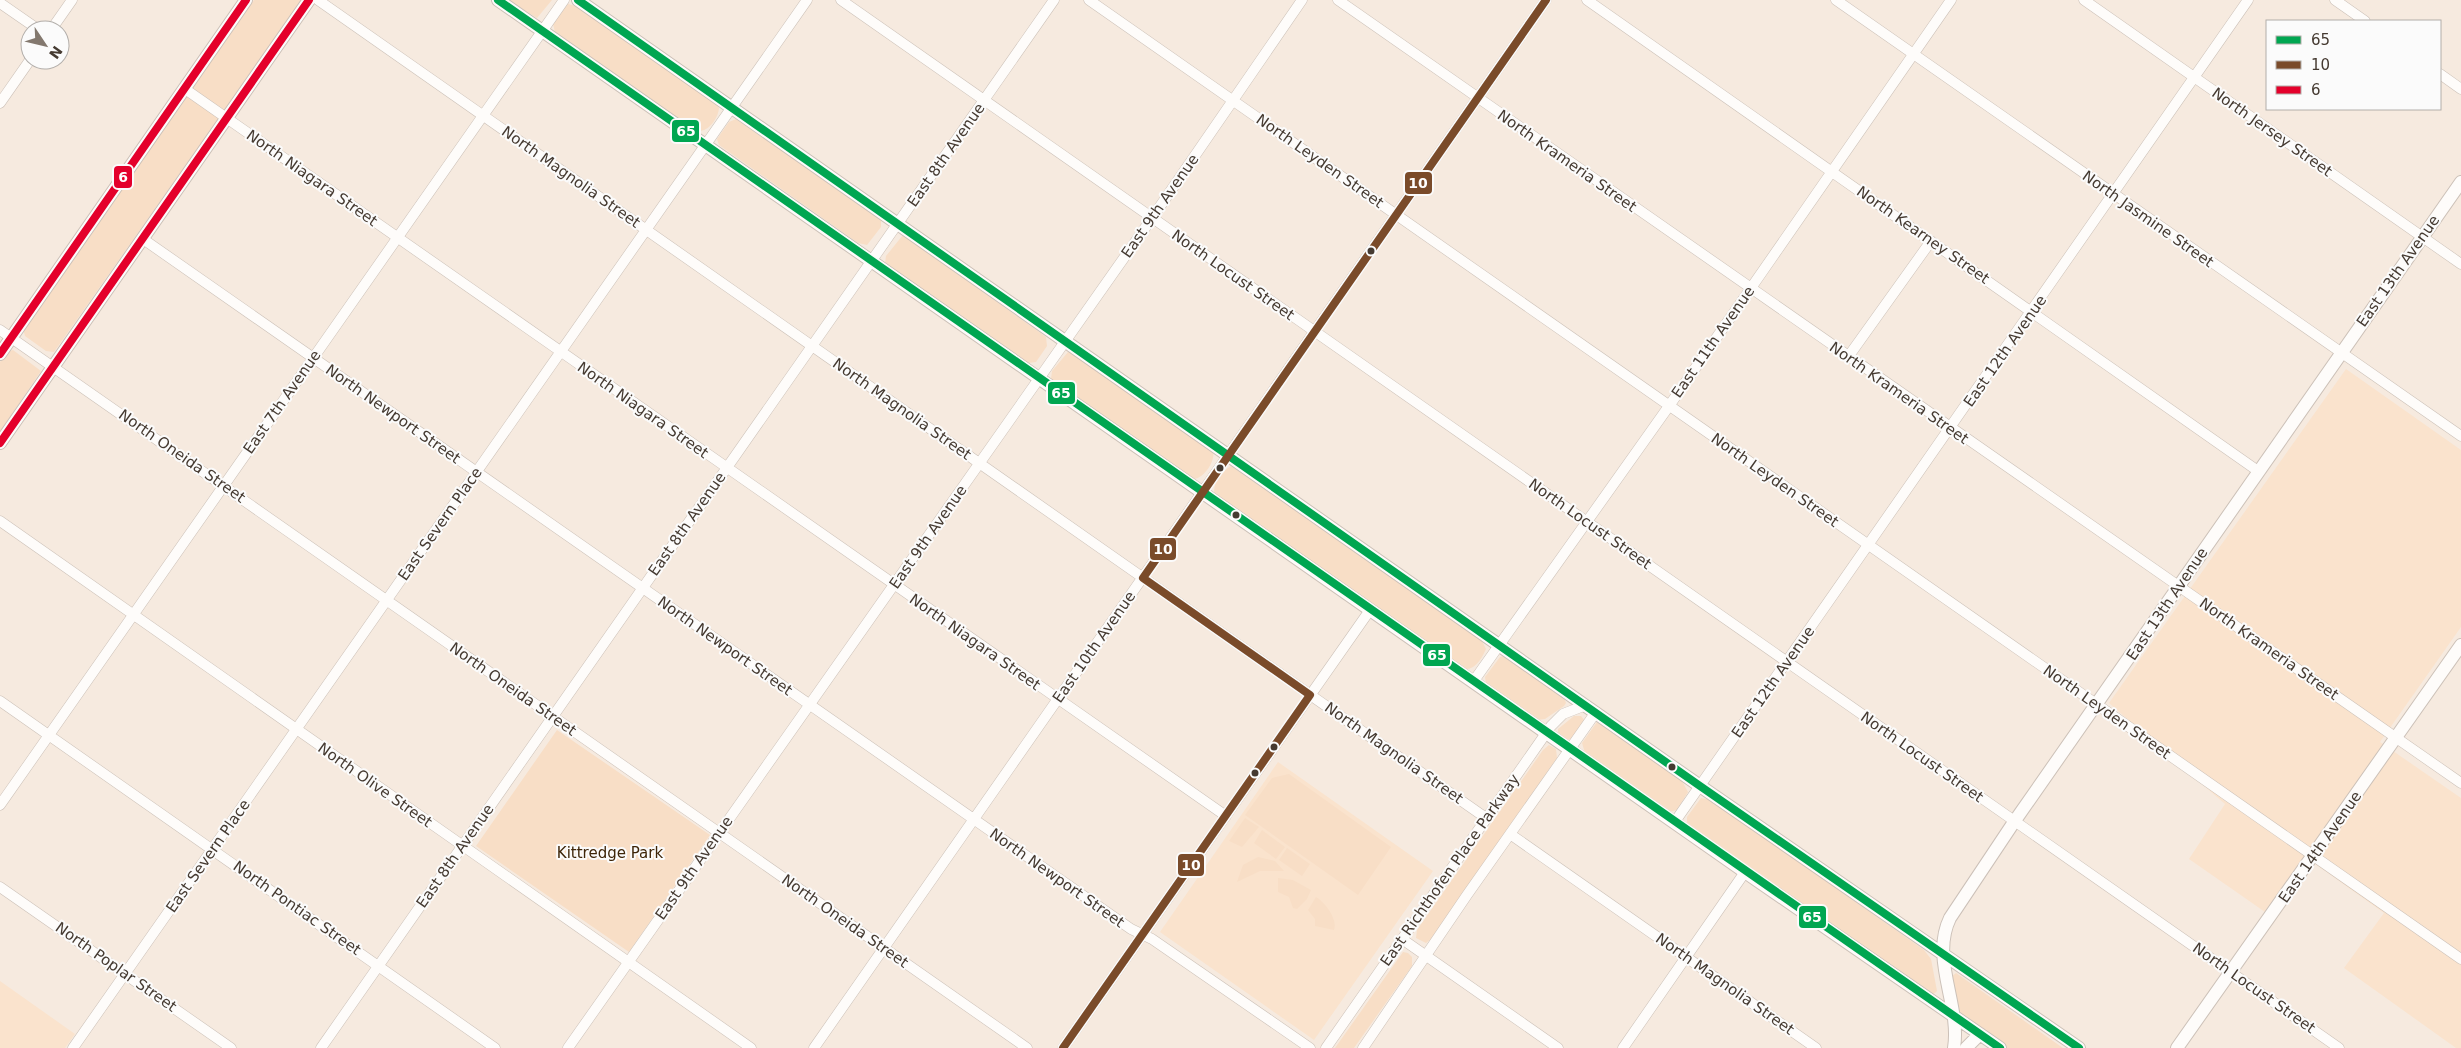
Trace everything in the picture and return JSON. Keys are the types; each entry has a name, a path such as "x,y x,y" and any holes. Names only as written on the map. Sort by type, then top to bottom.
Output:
{"main road":[{"path":"0,354 246,0"},
{"path":"0,444 310,0"},
{"path":"498,0 1674,823 2000,1048"},
{"path":"578,0 1066,340 1700,786 1943,952 2079,1048"},
{"name":"East 13th Avenue","path":"1954,1048 1954,1016 1943,952 1944,932 1950,918 2014,822 2098,705 2258,471 2461,182"},
{"name":"East 14th Avenue","path":"2177,1048 2461,645"},
{"path":"1966,1048 1980,1034"}],"street":[{"path":"58,20 72,0"},
{"name":"North Magnolia Street","path":"318,0 1486,818"},
{"name":"East 7th Avenue","path":"0,805 564,0"},
{"name":"East Severn Place","path":"73,1048 807,0"},
{"name":"North Locust Street","path":"841,0 2339,1048"},
{"name":"East 8th Avenue","path":"321,1048 1054,0"},
{"name":"North Leyden Street","path":"1089,0 2461,959"},
{"name":"East 9th Avenue","path":"568,1048 1152,218 1302,0"},
{"name":"North Krameria Street","path":"1338,0 2461,784"},
{"name":"East 10th Avenue","path":"814,1048 1546,0"},
{"name":"North Kearney Street","path":"1587,0 2258,471"},
{"name":"North Jasmine Street","path":"1836,0 2461,436"},
{"name":"East 11th Avenue","path":"1473,682 1669,406 1951,0"},
{"name":"North Jersey Street","path":"2084,0 2461,264"},
{"name":"East 12th Avenue","path":"1674,823 2248,0"},
{"path":"2334,0 2364,20"},
{"path":"0,3 25,20"},
{"path":"0,103 23,70"},
{"path":"2441,75 2461,89"},
{"name":"North Niagara Street","path":"185,89 1226,816"},
{"name":"North Newport Street","path":"143,239 1131,929 1152,939 1310,1048"},
{"path":"1848,357 1931,240"},
{"name":"North Oneida Street","path":"0,330 1027,1048"},
{"name":"North Olive Street","path":"0,522 134,614 296,730 751,1048"},
{"path":"1063,1048 1370,610"},
{"name":"North Pontiac Street","path":"0,701 494,1048"},
{"name":"East Richthofen Place Parkway","path":"1326,1048 1546,733 1563,714 1591,709"},
{"name":"East Richthofen Place Parkway","path":"1363,1048 1425,955 1569,749 1591,709"},
{"name":"North Magnolia Street","path":"1510,834 1816,1048"},
{"path":"1623,1048 1745,872"},
{"name":"North Poplar Street","path":"0,887 231,1048"},
{"path":"1402,939 1558,1048"}],"shaded area":[{"path":"2346,369 2461,450 2461,627 2380,742 2461,798 2461,1048 2456,1048 2344,968 2384,913 2304,856 2265,912 2189,859 2225,804 2109,703"},
{"path":"1278,762 1433,871 1314,1040 1160,932"},
{"path":"0,981 75,1034 65,1048 0,1048"}],"green space":[{"path":"254,0 302,0 54,352 46,351 25,336 23,329"},
{"path":"508,0 552,0 537,18"},
{"path":"568,4 576,6 716,104 719,108 712,124 705,130 696,131 555,32 553,24"},
{"path":"736,119 881,220 881,227 867,245 858,243 719,145 717,139 729,122"},
{"path":"903,235 1046,337 1047,346 1036,362 1028,363 885,263 886,256"},
{"path":"13,350 41,371 0,432 0,362 7,352"},
{"path":"1068,352 1071,352 1213,450 1211,464 1202,476 1194,479 1051,379 1052,371"},
{"path":"1231,466 1482,641 1486,649 1480,660 1471,668 1463,669 1215,495 1214,491 1218,479"},
{"path":"1503,656 1564,697 1566,703 1564,706 1545,719 1537,720 1486,684 1485,677 1500,657"},
{"path":"1574,716 1581,716 1585,721 1572,738 1568,740 1558,734 1558,729"},
{"path":"1597,722 1682,781 1688,792 1677,810 1669,812 1585,753 1582,743"},
{"name":"Kittredge Park","path":"557,730 710,835 629,952 476,846"},
{"path":"1549,745 1556,749 1557,758 1431,939 1426,943 1416,938 1417,930 1543,750"},
{"path":"1289,774 1391,847 1358,895 1245,815 1272,778"},
{"path":"1701,798 1711,800 1924,950 1931,959 1937,991 1931,995 1687,824 1687,817"},
{"path":"1245,818 1259,827 1242,847 1229,841"},
{"path":"1262,830 1285,847 1276,859 1254,843"},
{"path":"1287,848 1310,864 1302,876 1279,860"},
{"path":"1258,857 1275,861 1284,871 1260,871 1237,882 1243,865"},
{"path":"1278,878 1293,880 1311,890 1307,899 1297,909 1293,908 1289,897 1278,892"},
{"path":"1316,897 1324,903 1333,917 1334,930 1315,926 1315,919 1308,910"},
{"path":"1403,952 1408,953 1412,957 1412,966 1354,1048 1335,1048"},
{"path":"1956,973 2063,1048 2006,1048 1959,1014 1951,977"}],"transit line":[{"name":"6","path":"0,354 246,0"},
{"name":"6","path":"0,443 309,0"},
{"name":"65","path":"498,0 2000,1048"},
{"name":"65","path":"578,0 1700,786 2079,1048"},
{"name":"10","path":"1063,1048 1310,695 1143,578 1546,0"}]}
